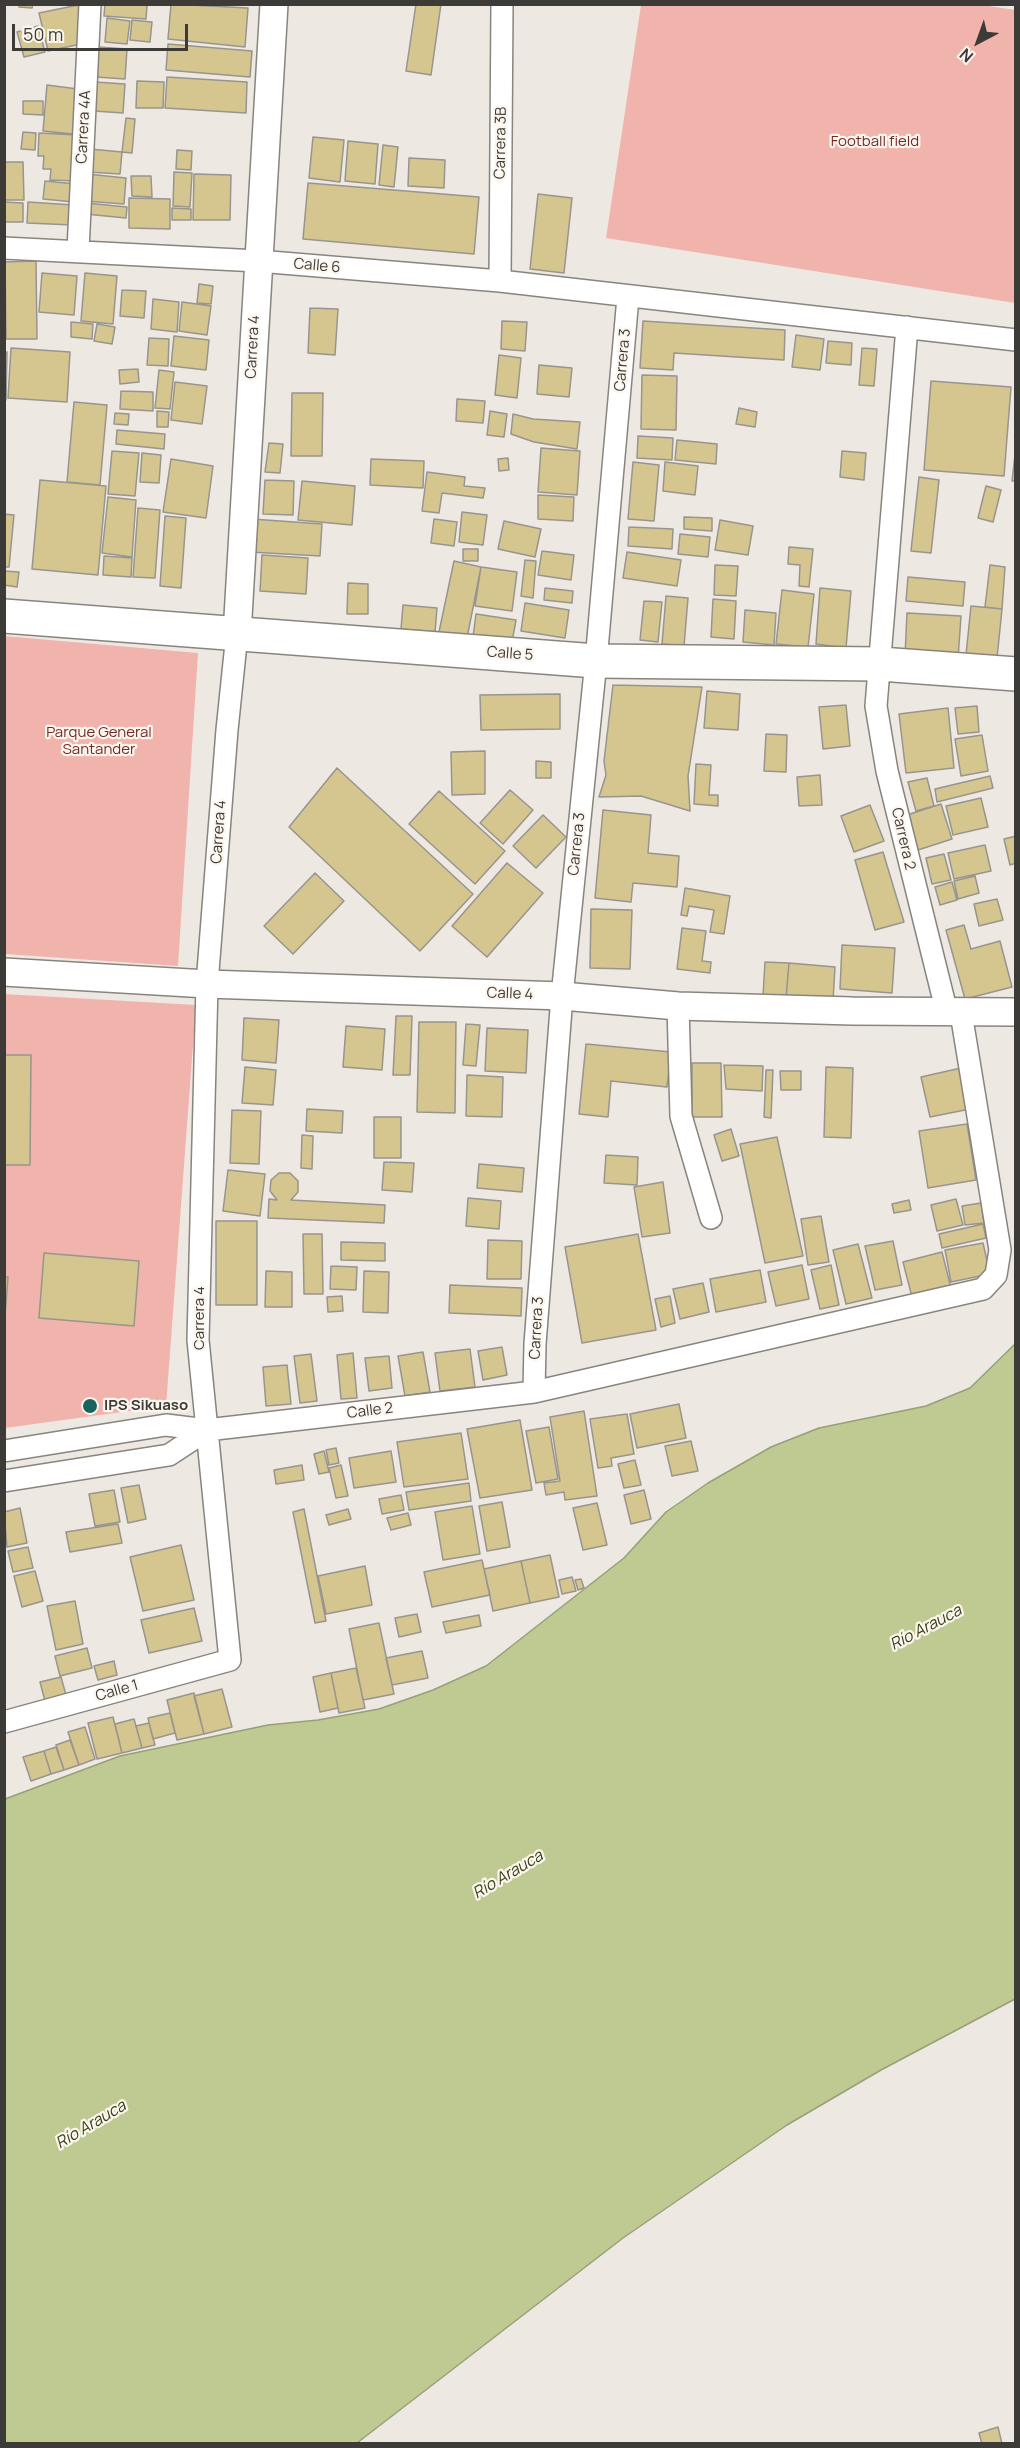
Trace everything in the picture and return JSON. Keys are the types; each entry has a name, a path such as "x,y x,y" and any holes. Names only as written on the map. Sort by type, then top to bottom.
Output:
{"main road":[{"name":"Calle 5","path":"4,616 596,661 880,664 1016,674"}],"street":[{"name":"Carrera 4A","path":"78,250 90,4"},
{"name":"Carrera 4","path":"230,1659 198,1340 207,984 237,634 274,4"},
{"name":"Carrera 3B","path":"500,281 502,4"},
{"name":"Calle 6","path":"4,248 258,261 500,281 1016,340"},
{"name":"Carrera 3","path":"534,1392 535,1344 562,996 596,661 628,297"},
{"name":"Carrera 2","path":"534,1392 983,1289 996,1275 1000,1250 954,1013 887,771 876,706 907,327"},
{"name":"Calle 4","path":"4,972 207,984 562,996 678,1006 954,1013 1016,1012"},
{"path":"678,1006 681,1116 711,1218"},
{"name":"Calle 2","path":"4,1451 166,1425 207,1430 534,1392"},
{"name":"Calle 2","path":"4,1481 169,1455 207,1430"},
{"name":"Calle 1","path":"4,1722 230,1659"}],"green space":[{"name":"Football field","path":"641,5 982,5 1015,10 1015,303 606,238"},
{"name":"Parque General Santander","path":"4,636 198,653 178,966 5,954"},
{"path":"4,994 196,1005 166,1406 5,1428"}],"water":[{"name":"Río Arauca","path":"1015,1344 1015,1999 881,2070 787,2125 623,2238 357,2443 5,2443 5,1799 120,1756 268,1725 318,1720 379,1709 433,1690 486,1666 624,1558 666,1512 708,1483 771,1447 819,1428 926,1406 970,1388"}],"building":[{"path":"19,4 33,4 32,8 19,7"},
{"path":"105,4 147,5 146,19 104,16"},
{"path":"171,4 248,8 245,47 168,39"},
{"path":"416,4 441,4 431,75 406,71"},
{"path":"78,5 86,43 48,51 39,13"},
{"path":"107,18 130,21 127,44 105,42"},
{"path":"132,20 152,22 150,42 130,40"},
{"path":"38,26 45,52 24,57 17,32"},
{"path":"168,44 252,51 250,77 166,70"},
{"path":"98,47 127,49 125,79 96,77"},
{"path":"167,77 247,82 246,113 165,108"},
{"path":"137,81 164,82 163,108 136,108"},
{"path":"95,82 125,84 123,113 94,111"},
{"path":"47,85 78,89 73,134 43,131"},
{"path":"23,101 43,101 43,115 23,114"},
{"path":"126,118 135,119 132,153 122,152"},
{"path":"23,132 36,133 35,150 21,149"},
{"path":"39,133 78,135 76,181 50,180 51,169 43,169 44,156 38,156"},
{"path":"313,137 344,140 340,182 309,178"},
{"path":"348,141 378,144 375,184 345,181"},
{"path":"383,145 398,147 394,187 379,185"},
{"path":"90,149 122,152 120,174 88,172"},
{"path":"177,150 192,151 191,170 176,169"},
{"path":"409,158 445,160 444,188 408,186"},
{"path":"4,162 23,162 24,200 4,200"},
{"path":"174,172 192,173 190,207 173,206"},
{"path":"87,174 126,178 124,204 85,201"},
{"path":"194,174 231,175 230,220 193,220"},
{"path":"131,176 151,176 152,197 132,196"},
{"path":"45,181 76,184 74,202 43,199"},
{"path":"308,183 479,197 474,254 303,239"},
{"path":"538,194 572,198 564,273 530,269"},
{"path":"129,198 170,199 170,229 129,228"},
{"path":"4,202 23,203 23,222 4,222"},
{"path":"28,202 74,205 73,225 27,223"},
{"path":"86,203 127,207 126,218 85,214"},
{"path":"172,208 191,209 191,220 172,220"},
{"path":"36,261 37,339 6,339 5,262"},
{"path":"42,273 77,276 74,315 39,312"},
{"path":"85,273 117,276 113,324 81,321"},
{"path":"199,284 213,286 211,304 197,303"},
{"path":"122,290 146,291 144,318 120,316"},
{"path":"153,299 179,302 177,332 151,329"},
{"path":"182,302 211,306 207,335 179,331"},
{"path":"310,308 338,309 335,355 308,353"},
{"path":"502,321 527,322 525,351 501,349"},
{"path":"643,321 785,330 784,360 674,353 673,370 640,368"},
{"path":"71,322 93,324 92,339 71,337"},
{"path":"97,324 115,327 112,344 94,341"},
{"path":"796,335 824,339 820,370 792,367"},
{"path":"174,336 209,340 206,370 171,366"},
{"path":"149,338 169,339 168,366 147,365"},
{"path":"828,341 852,343 851,365 826,363"},
{"path":"11,348 70,352 67,402 8,398"},
{"path":"862,348 877,349 874,386 859,385"},
{"path":"4,352 7,352 6,400 4,400"},
{"path":"499,355 521,358 517,398 495,395"},
{"path":"539,365 572,368 569,397 537,394"},
{"path":"138,369 139,382 120,384 119,370"},
{"path":"159,370 174,372 170,409 155,408"},
{"path":"642,375 677,376 676,430 641,429"},
{"path":"931,381 1011,387 1004,476 924,470"},
{"path":"175,382 207,386 202,424 171,420"},
{"path":"121,391 153,392 153,411 120,409"},
{"path":"292,393 323,393 322,456 291,456"},
{"path":"457,399 485,401 483,423 456,421"},
{"path":"74,402 107,405 100,485 67,482"},
{"path":"739,408 757,412 755,427 736,424"},
{"path":"157,411 169,412 168,427 157,427"},
{"path":"490,411 507,414 504,437 487,435"},
{"path":"115,413 129,414 128,425 114,424"},
{"path":"513,414 533,419 580,422 577,449 534,442 511,434"},
{"path":"117,430 165,434 164,449 116,444"},
{"path":"638,436 673,438 672,460 637,458"},
{"path":"677,440 717,444 716,464 675,460"},
{"path":"269,443 283,444 280,473 265,472"},
{"path":"1016,446 1016,481 1012,481"},
{"path":"541,448 580,451 577,495 538,492"},
{"path":"112,451 139,453 135,496 108,494"},
{"path":"842,451 866,453 864,480 840,477"},
{"path":"142,453 161,455 159,483 140,482"},
{"path":"508,458 509,470 499,471 498,459"},
{"path":"171,459 213,466 206,518 163,512"},
{"path":"371,459 424,461 423,488 370,485"},
{"path":"633,462 659,465 654,521 628,519"},
{"path":"665,462 698,466 695,495 663,491"},
{"path":"427,472 465,477 464,486 485,488 483,498 442,493 439,513 422,511"},
{"path":"919,477 939,480 931,553 911,551"},
{"path":"40,480 106,486 98,575 32,569"},
{"path":"265,480 294,481 293,515 263,514"},
{"path":"302,481 355,486 352,525 298,520"},
{"path":"986,486 1001,490 993,522 978,518"},
{"path":"538,495 574,497 573,521 538,519"},
{"path":"108,497 136,500 132,557 102,553"},
{"path":"138,508 160,510 155,578 133,577"},
{"path":"462,512 487,515 483,545 459,542"},
{"path":"4,514 14,515 9,567 4,567"},
{"path":"165,516 186,518 181,588 160,586"},
{"path":"684,517 712,518 712,531 684,529"},
{"path":"252,519 322,524 320,556 250,552"},
{"path":"434,519 457,522 454,546 431,543"},
{"path":"720,520 753,526 748,555 715,550"},
{"path":"504,521 541,529 535,557 498,549"},
{"path":"629,527 673,529 672,549 628,546"},
{"path":"680,534 710,537 708,557 678,554"},
{"path":"789,547 813,549 809,587 799,586 800,565 788,564"},
{"path":"463,549 478,549 478,561 463,561"},
{"path":"542,551 574,555 571,580 538,575"},
{"path":"627,552 681,560 677,586 623,578"},
{"path":"262,555 308,558 306,594 260,591"},
{"path":"104,556 132,558 131,577 103,575"},
{"path":"525,560 536,561 533,598 521,596"},
{"path":"454,561 481,567 467,638 439,632"},
{"path":"715,565 738,566 736,596 714,595"},
{"path":"990,565 1005,567 1002,609 985,607"},
{"path":"481,567 517,572 512,611 475,606"},
{"path":"4,571 19,572 17,587 4,585"},
{"path":"908,577 965,582 963,606 906,601"},
{"path":"348,583 368,584 368,614 347,614"},
{"path":"545,588 573,591 572,603 544,600"},
{"path":"820,588 851,591 846,648 816,644"},
{"path":"782,590 814,594 808,647 776,644"},
{"path":"666,596 688,598 684,646 662,644"},
{"path":"713,599 736,601 734,639 711,637"},
{"path":"644,601 662,602 658,642 640,640"},
{"path":"525,603 569,610 565,638 521,631"},
{"path":"403,605 437,608 435,632 401,629"},
{"path":"971,606 1002,609 997,658 966,655"},
{"path":"745,610 776,613 774,645 743,642"},
{"path":"907,613 961,616 958,659 905,656"},
{"path":"476,614 516,620 512,642 473,637"},
{"path":"613,685 702,687 688,776 690,811 641,796 599,797 606,775 604,761"},
{"path":"707,691 740,694 738,730 704,728"},
{"path":"560,694 560,729 481,730 480,695"},
{"path":"846,705 850,746 823,749 819,707"},
{"path":"977,706 979,732 958,734 955,708"},
{"path":"948,708 954,768 906,773 899,714"},
{"path":"766,734 787,735 786,772 764,771"},
{"path":"982,735 988,771 961,776 955,739"},
{"path":"485,751 485,794 452,795 451,752"},
{"path":"536,761 551,762 551,778 536,778"},
{"path":"696,764 711,765 709,795 718,795 718,806 694,804"},
{"path":"337,768 473,894 420,951 289,827"},
{"path":"820,775 822,805 799,806 797,777"},
{"path":"990,776 993,788 937,802 935,789"},
{"path":"927,778 934,806 916,811 908,782"},
{"path":"510,790 533,810 503,844 480,823"},
{"path":"439,791 505,851 475,884 409,824"},
{"path":"981,798 988,827 953,835 946,806"},
{"path":"941,804 952,839 918,850 907,815"},
{"path":"870,805 884,841 854,852 841,816"},
{"path":"603,810 651,815 648,853 679,856 677,887 633,883 631,902 595,898"},
{"path":"543,815 566,837 536,868 513,846"},
{"path":"1016,836 1016,863 1010,865 1004,839"},
{"path":"985,845 991,871 954,879 948,853"},
{"path":"883,852 904,922 875,930 855,860"},
{"path":"944,854 951,880 932,884 926,858"},
{"path":"507,863 543,893 487,957 452,926"},
{"path":"315,873 344,901 293,954 264,926"},
{"path":"975,876 979,893 958,899 954,881"},
{"path":"952,882 957,900 940,905 935,887"},
{"path":"685,888 730,896 724,934 710,932 714,910 689,906 687,916 681,915"},
{"path":"997,899 1003,920 979,926 974,904"},
{"path":"591,909 632,910 630,969 590,968"},
{"path":"964,925 971,949 1000,941 1012,987 965,999 946,930"},
{"path":"682,928 706,931 702,961 711,962 710,973 677,969"},
{"path":"842,945 895,948 892,993 840,989"},
{"path":"765,962 789,963 786,998 763,996"},
{"path":"789,963 835,967 833,1001 786,998"},
{"path":"396,1016 412,1016 410,1075 393,1075"},
{"path":"244,1018 279,1020 276,1063 242,1060"},
{"path":"419,1022 456,1022 455,1113 417,1112"},
{"path":"466,1024 480,1025 476,1066 463,1065"},
{"path":"346,1026 385,1029 382,1070 343,1067"},
{"path":"487,1028 528,1030 526,1073 485,1071"},
{"path":"586,1044 671,1052 667,1087 611,1081 608,1117 579,1114"},
{"path":"4,1055 31,1055 30,1165 4,1165"},
{"path":"692,1063 721,1063 722,1117 692,1117"},
{"path":"724,1065 763,1066 762,1091 726,1089"},
{"path":"245,1067 276,1070 273,1105 242,1103"},
{"path":"826,1067 853,1068 851,1138 824,1137"},
{"path":"961,1068 970,1109 930,1117 921,1077"},
{"path":"766,1070 773,1070 771,1118 764,1117"},
{"path":"780,1071 801,1071 801,1090 781,1090"},
{"path":"467,1075 503,1077 502,1117 466,1116"},
{"path":"307,1109 343,1111 342,1133 306,1131"},
{"path":"232,1110 261,1111 259,1164 230,1163"},
{"path":"374,1117 401,1117 401,1158 374,1158"},
{"path":"967,1124 976,1180 928,1188 919,1131"},
{"path":"731,1129 739,1156 722,1161 714,1135"},
{"path":"302,1135 313,1136 312,1169 301,1168"},
{"path":"777,1137 803,1256 765,1263 740,1144"},
{"path":"606,1155 638,1157 637,1185 604,1183"},
{"path":"384,1162 414,1163 412,1192 382,1190"},
{"path":"479,1164 524,1168 522,1192 477,1188"},
{"path":"228,1170 265,1174 260,1216 223,1211"},
{"path":"279,1173 290,1173 298,1181 298,1192 291,1200 385,1205 384,1223 268,1218 269,1199 277,1200 270,1191 271,1180"},
{"path":"663,1182 670,1233 642,1237 634,1187"},
{"path":"468,1198 501,1201 499,1229 466,1226"},
{"path":"956,1199 963,1225 937,1231 931,1205"},
{"path":"909,1200 911,1210 894,1213 892,1204"},
{"path":"981,1203 984,1223 965,1225 962,1206"},
{"path":"821,1216 829,1262 808,1265 801,1219"},
{"path":"216,1221 257,1221 257,1305 216,1305"},
{"path":"983,1224 986,1238 942,1248 939,1234"},
{"path":"303,1234 322,1234 323,1294 304,1294"},
{"path":"638,1234 656,1330 582,1343 565,1247"},
{"path":"488,1240 522,1241 521,1279 487,1279"},
{"path":"893,1241 902,1285 875,1290 865,1246"},
{"path":"341,1242 385,1243 385,1261 341,1260"},
{"path":"983,1243 990,1274 951,1282 945,1250"},
{"path":"858,1244 872,1298 846,1304 833,1250"},
{"path":"942,1252 951,1288 912,1297 903,1262"},
{"path":"44,1253 139,1261 134,1326 39,1318"},
{"path":"802,1265 809,1299 776,1306 768,1272"},
{"path":"831,1265 839,1305 820,1309 811,1270"},
{"path":"331,1266 357,1267 356,1290 330,1289"},
{"path":"760,1270 766,1302 716,1312 710,1279"},
{"path":"266,1271 292,1272 292,1307 265,1307"},
{"path":"364,1271 389,1272 388,1313 363,1312"},
{"path":"4,1277 8,1277 5,1317 4,1317"},
{"path":"703,1283 709,1312 680,1319 673,1289"},
{"path":"450,1285 522,1288 521,1316 449,1313"},
{"path":"342,1296 343,1311 328,1312 327,1297"},
{"path":"670,1296 675,1323 661,1327 655,1299"},
{"path":"502,1347 507,1375 483,1380 478,1351"},
{"path":"470,1349 475,1387 440,1391 435,1353"},
{"path":"423,1352 430,1392 405,1396 398,1356"},
{"path":"353,1353 357,1398 341,1399 337,1355"},
{"path":"311,1354 317,1401 300,1403 294,1356"},
{"path":"389,1356 392,1388 369,1391 365,1358"},
{"path":"287,1365 291,1404 266,1406 263,1367"},
{"path":"679,1404 686,1438 637,1448 630,1414"},
{"path":"584,1411 597,1496 565,1500 564,1492 546,1495 544,1483 560,1481 550,1417"},
{"path":"627,1414 634,1454 611,1458 612,1466 598,1468 590,1419"},
{"path":"520,1420 532,1490 480,1498 467,1429"},
{"path":"549,1427 558,1479 536,1483 526,1431"},
{"path":"461,1433 468,1479 404,1487 397,1442"},
{"path":"691,1441 698,1471 672,1476 665,1446"},
{"path":"336,1448 339,1463 329,1465 326,1450"},
{"path":"324,1451 329,1472 319,1474 314,1454"},
{"path":"391,1451 396,1482 354,1488 349,1458"},
{"path":"635,1460 641,1485 624,1488 618,1464"},
{"path":"302,1465 304,1480 276,1484 274,1470"},
{"path":"341,1465 348,1496 336,1498 329,1468"},
{"path":"469,1483 471,1501 409,1510 406,1492"},
{"path":"139,1485 146,1519 128,1523 121,1488"},
{"path":"114,1490 120,1522 95,1526 89,1494"},
{"path":"644,1490 651,1519 631,1524 624,1495"},
{"path":"401,1495 404,1510 382,1514 379,1499"},
{"path":"502,1502 510,1547 487,1551 479,1506"},
{"path":"597,1503 607,1545 583,1550 573,1508"},
{"path":"472,1506 480,1554 443,1560 435,1512"},
{"path":"20,1508 27,1543 7,1547 4,1512"},
{"path":"304,1509 326,1621 315,1623 293,1512"},
{"path":"348,1509 351,1519 329,1525 326,1515"},
{"path":"408,1513 411,1525 391,1530 387,1518"},
{"path":"118,1524 122,1543 70,1552 66,1532"},
{"path":"181,1545 194,1600 143,1611 130,1557"},
{"path":"28,1547 33,1568 13,1572 8,1551"},
{"path":"550,1555 559,1597 530,1603 521,1561"},
{"path":"482,1560 490,1595 432,1607 424,1572"},
{"path":"521,1561 530,1603 493,1611 484,1569"},
{"path":"365,1566 372,1605 326,1614 318,1576"},
{"path":"35,1571 43,1601 22,1607 14,1576"},
{"path":"572,1577 576,1591 562,1594 559,1580"},
{"path":"581,1579 584,1588 578,1590 575,1580"},
{"path":"75,1601 83,1644 56,1650 47,1606"},
{"path":"194,1608 202,1641 149,1653 141,1620"},
{"path":"417,1614 421,1632 399,1637 395,1618"},
{"path":"479,1615 481,1626 446,1633 443,1622"},
{"path":"379,1623 394,1694 363,1700 349,1629"},
{"path":"87,1648 92,1668 60,1676 55,1656"},
{"path":"422,1651 428,1678 392,1685 386,1658"},
{"path":"114,1661 117,1675 98,1680 94,1666"},
{"path":"356,1668 365,1708 339,1713 331,1673"},
{"path":"331,1673 338,1708 320,1712 313,1677"},
{"path":"61,1677 66,1695 45,1701 40,1682"},
{"path":"222,1689 232,1727 204,1734 194,1696"},
{"path":"194,1693 204,1734 177,1740 167,1700"},
{"path":"170,1713 175,1733 153,1739 148,1718"},
{"path":"113,1717 122,1753 97,1759 88,1723"},
{"path":"134,1719 142,1748 122,1753 115,1724"},
{"path":"149,1723 155,1745 142,1748 136,1726"},
{"path":"85,1727 95,1759 79,1765 68,1732"},
{"path":"70,1740 79,1765 64,1770 56,1745"},
{"path":"56,1747 64,1770 51,1774 44,1751"},
{"path":"44,1751 51,1774 31,1781 23,1757"},
{"path":"998,2427 1002,2444 982,2444 979,2433"}],"place":[{"name":"IPS Sikuaso","path":"90,1406"}]}
